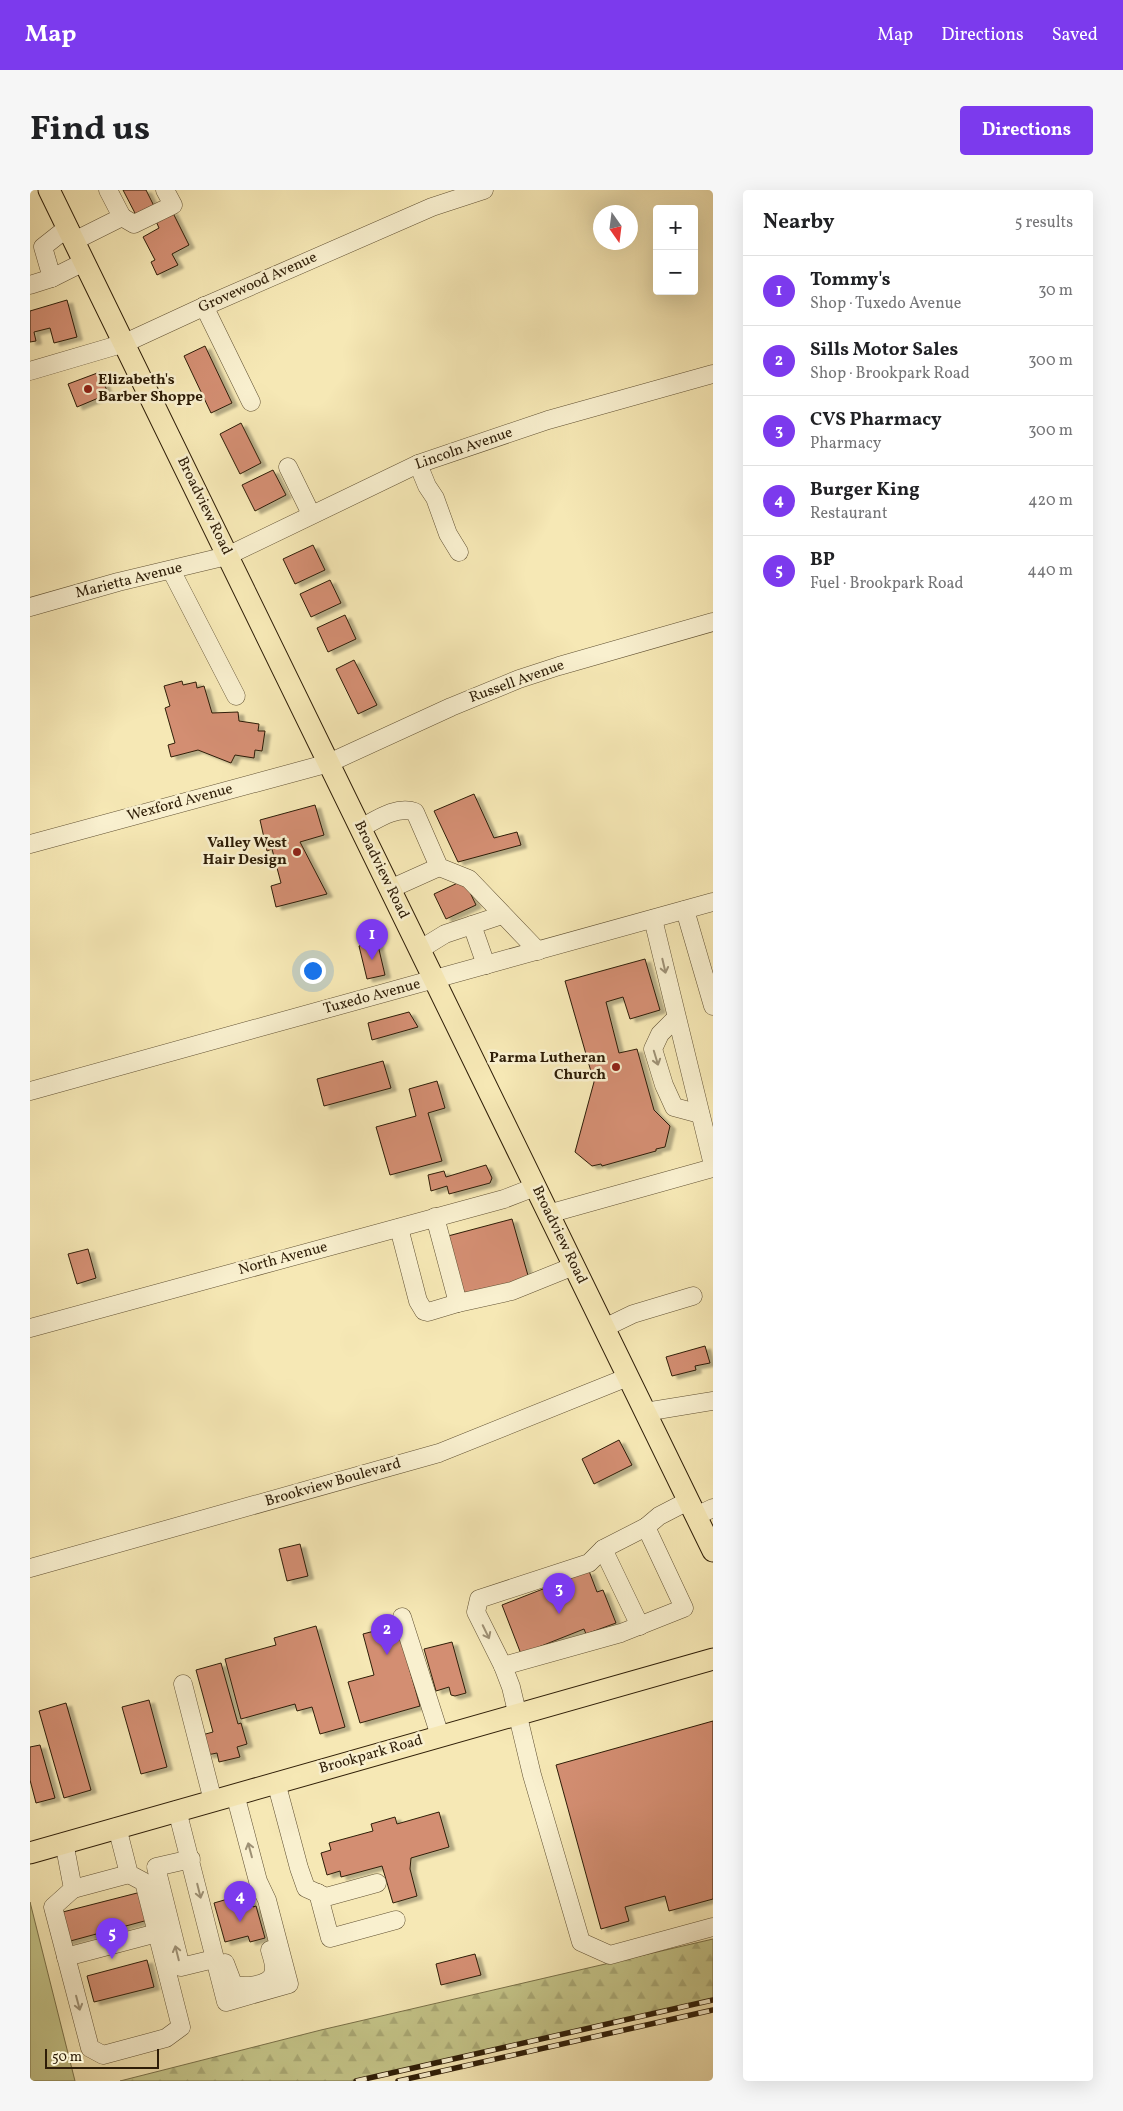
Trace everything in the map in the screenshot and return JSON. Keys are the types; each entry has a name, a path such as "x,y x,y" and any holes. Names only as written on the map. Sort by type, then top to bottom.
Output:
{"main road":[{"name":"Broadview Road","path":"49,190 645,1412 699,1508 713,1551"},
{"name":"Brookpark Road","path":"30,1854 64,1842 713,1659"}],"street":[{"path":"108,190 122,217 134,224 173,205 165,190"},
{"name":"Grovewood Avenue","path":"30,370 125,343 204,306 432,207 484,190"},
{"path":"52,278 43,247 71,234 122,217"},
{"path":"30,285 52,278 84,262"},
{"path":"204,306 251,402"},
{"name":"Lincoln Avenue","path":"227,556 418,464 548,420 713,374"},
{"path":"418,464 427,486 435,498 448,534 459,552"},
{"path":"288,467 311,514"},
{"name":"Marietta Avenue","path":"30,607 227,556"},
{"path":"171,570 236,696"},
{"name":"Russell Avenue","path":"329,763 451,707 518,680 559,666 713,622"},
{"name":"Wexford Avenue","path":"30,844 329,763"},
{"path":"360,828 398,811 406,809 415,812 439,868"},
{"path":"390,888 439,868 469,879 538,951"},
{"name":"Tuxedo Avenue","path":"30,1091 713,902"},
{"path":"685,910 713,1006"},
{"path":"419,950 446,934 502,915"},
{"path":"548,1214 713,1166 652,919"},
{"path":"472,925 486,965"},
{"path":"676,1018 660,1034 653,1049 664,1085 674,1107 700,1114"},
{"name":"North Avenue","path":"30,1328 504,1199 535,1187"},
{"path":"435,1217 458,1303"},
{"path":"399,1228 418,1301 424,1311 428,1312 512,1291 574,1266"},
{"path":"604,1328 633,1314 693,1296"},
{"name":"Brookview Boulevard","path":"30,1568 439,1453 628,1377"},
{"path":"645,1412 713,1401"},
{"path":"479,1599 589,1563 604,1549 646,1527 659,1516 699,1508"},
{"path":"503,1666 622,1633 684,1608 646,1527"},
{"path":"604,1549 640,1626"},
{"path":"479,1599 488,1604 559,1579 562,1571"},
{"path":"479,1599 476,1612 503,1666 518,1714 532,1775 581,1942 610,1955 713,1927"},
{"path":"402,1617 440,1736"},
{"path":"182,1684 213,1801"},
{"path":"276,1782 306,1888 326,1897 377,1883"},
{"path":"177,1810 226,2002 290,1984 268,1900 258,1881 235,1794"},
{"path":"117,1827 129,1874"},
{"path":"64,1842 73,1889"},
{"path":"191,1859 156,1867 181,1967 214,1959"},
{"path":"129,1874 144,1882 181,2028 166,2038 103,2055 90,2048 53,1908 73,1889 129,1874"},
{"path":"211,1940 222,1952 233,1984 245,1987 266,1981 271,1977 275,1966 257,1900 258,1881"},
{"path":"318,1893 330,1938 396,1920"},
{"path":"66,1957 157,1933"}],"green space":[{"path":"30,1902 75,2081 30,2081"},
{"path":"713,1939 713,2000 356,2081 120,2081 321,2030"}],"building":[{"path":"123,190 146,190 155,208 137,217"},
{"path":"172,211 189,245 172,254 178,265 157,275 151,262 155,260 143,237 159,228 155,219"},
{"path":"67,300 77,337 54,343 50,328 34,332 36,341 30,342 30,311"},
{"path":"205,346 232,403 211,413 184,356"},
{"name":"Elizabeth's Barber Shoppe","path":"100,372 108,394 77,407 68,384"},
{"path":"241,423 261,463 240,474 220,434"},
{"path":"273,470 286,495 255,511 242,485"},
{"path":"313,545 325,570 295,584 283,559"},
{"path":"330,580 341,603 311,617 300,594"},
{"path":"345,615 356,639 328,652 317,628"},
{"path":"354,660 377,705 358,714 336,669"},
{"path":"182,681 183,685 196,682 197,688 204,686 212,713 238,712 239,721 259,724 258,731 265,731 262,751 255,750 254,758 235,755 231,763 198,750 171,757 168,745 175,743 165,708 170,706 164,686"},
{"path":"474,794 494,838 517,832 521,845 458,862 434,811"},
{"path":"315,805 324,835 300,842 327,894 276,907 271,886 281,883 272,849 267,851 260,820"},
{"path":"464,880 476,905 446,919 434,894"},
{"path":"377,941 385,975 367,979 359,946"},
{"name":"Parma Lutheran Church","path":"645,959 660,1010 630,1019 623,997 606,1002 619,1053 637,1049 654,1110 670,1126 665,1147 602,1166 601,1164 592,1166 575,1152 594,1082 565,981"},
{"path":"409,1012 418,1027 372,1040 368,1023"},
{"path":"383,1061 391,1088 324,1106 317,1079"},
{"path":"437,1081 445,1108 428,1113 442,1161 390,1175 376,1127 416,1116 409,1089"},
{"path":"486,1165 492,1178 490,1183 449,1194 447,1186 431,1191 428,1175 444,1171 446,1177"},
{"path":"512,1219 529,1279 465,1296 448,1236"},
{"path":"88,1249 96,1278 77,1284 68,1254"},
{"path":"705,1346 710,1363 695,1366 696,1370 672,1376 666,1357"},
{"path":"619,1440 632,1465 594,1484 582,1459"},
{"path":"300,1544 308,1576 287,1581 279,1549"},
{"path":"589,1571 597,1592 603,1590 616,1623 586,1634 584,1629 521,1654 502,1605"},
{"path":"397,1625 420,1706 360,1723 348,1682 374,1675 363,1634"},
{"path":"316,1626 345,1727 320,1734 312,1707 297,1711 295,1704 241,1719 225,1659 276,1645 274,1638"},
{"path":"452,1642 466,1693 455,1696 451,1695 449,1687 436,1691 424,1649"},
{"path":"221,1663 238,1724 241,1723 247,1744 237,1747 240,1757 219,1762 217,1753 207,1755 202,1735 213,1732 196,1670"},
{"path":"149,1700 167,1767 141,1774 122,1707"},
{"path":"66,1703 91,1790 64,1798 39,1711"},
{"path":"713,1721 713,1899 669,1911 665,1896 625,1907 629,1921 601,1929 556,1765"},
{"path":"40,1745 55,1798 36,1803 30,1780 30,1747"},
{"path":"439,1812 449,1847 411,1858 410,1869 417,1896 393,1903 382,1866 341,1877 340,1871 327,1875 321,1853 331,1850 329,1843 373,1831 371,1824 395,1817 397,1824"},
{"path":"141,1892 148,1920 63,1943 55,1914"},
{"path":"245,1894 250,1899 253,1907 256,1906 265,1938 250,1942 248,1936 225,1942 214,1903"},
{"path":"475,1954 481,1975 441,1985 436,1964"},
{"path":"147,1960 154,1987 94,2002 87,1976"}],"railway":[{"path":"356,2081 713,2000"},
{"path":"398,2081 713,2010"}],"place":[{"name":"Elizabeth's Barber Shoppe","path":"88,389"},
{"name":"Valley West Hair Design","path":"297,852"},
{"name":"Tommy's","path":"372,960"},
{"name":"Parma Lutheran Church","path":"616,1067"},
{"name":"CVS Pharmacy","path":"559,1614"},
{"name":"Sills Motor Sales","path":"387,1655"},
{"name":"Burger King","path":"240,1922"},
{"name":"BP","path":"112,1959"}]}
